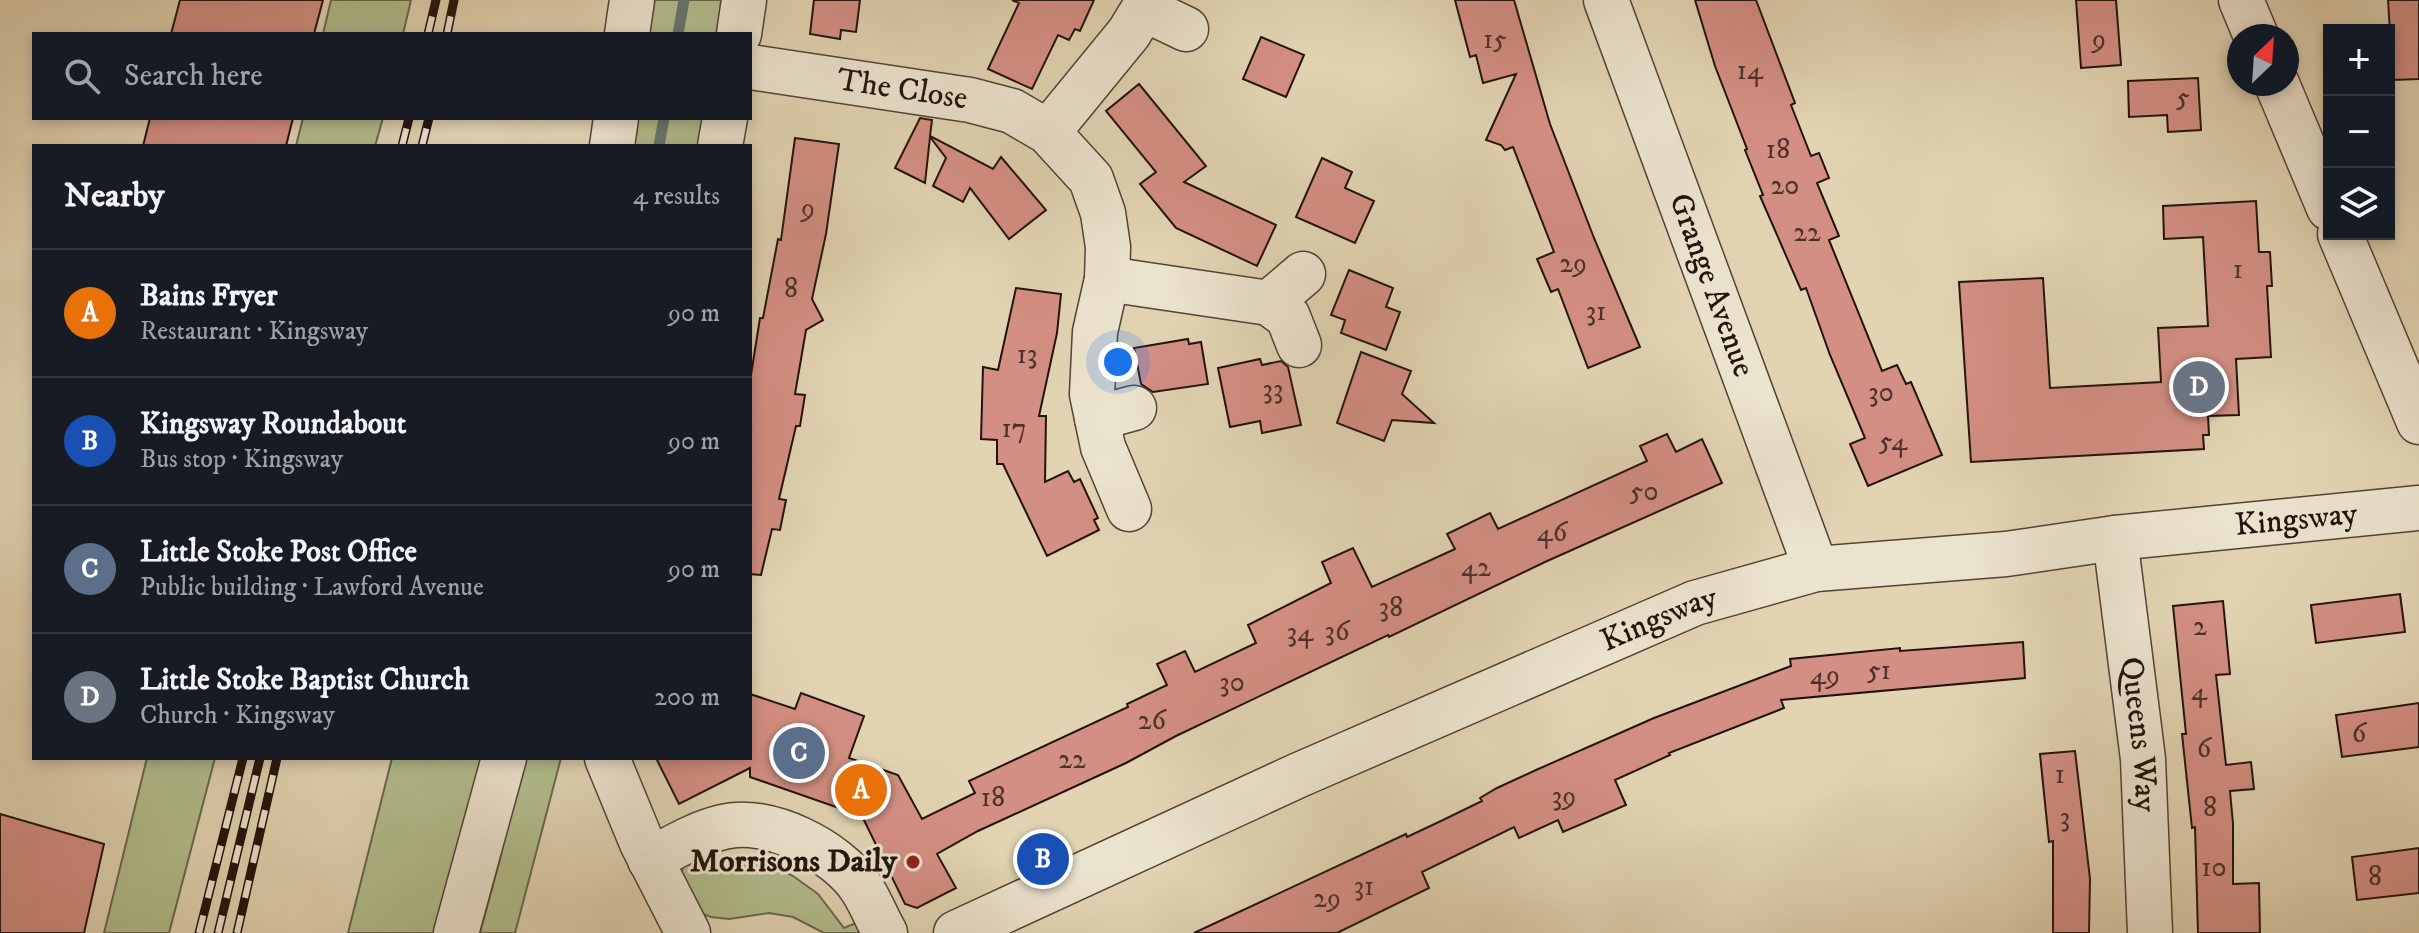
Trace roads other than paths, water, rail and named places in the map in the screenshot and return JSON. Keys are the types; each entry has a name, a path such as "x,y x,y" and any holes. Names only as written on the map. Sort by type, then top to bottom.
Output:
{"street":[{"path":"627,32 632,0"},
{"path":"739,32 744,0"},
{"name":"Grange Avenue","path":"1606,0 1816,569"},
{"path":"2241,0 2251,24"},
{"path":"1048,132 1129,33 1146,4 1186,29"},
{"name":"The Close","path":"752,67 970,100 1012,111 1048,132 1091,179 1103,213 1108,247 1107,279 1095,332 1092,394 1115,413 1103,447 1129,509"},
{"path":"2282,96 2323,194"},
{"path":"612,144 616,120"},
{"path":"720,144 725,120"},
{"path":"2343,240 2419,422"},
{"path":"1269,303 1303,274"},
{"path":"1107,279 1269,303 1288,317 1299,345"},
{"name":"Kingsway","path":"956,933 1299,775 1681,609 1816,569 2006,554 2115,538 2419,508"},
{"name":"Queens Way","path":"2115,538 2143,759 2150,933"},
{"path":"456,933 503,760"},
{"path":"608,760 650,860 688,933"},
{"path":"650,860 685,840 725,826 756,824 794,836 835,861 861,887 885,933"}],"waterway":[{"path":"678,32 684,0"},
{"path":"659,144 664,120"}],"railway":[{"path":"428,32 436,0"},
{"path":"447,32 454,0"},
{"path":"402,144 408,120"},
{"path":"422,144 428,120"},
{"path":"199,933 242,760"},
{"path":"218,933 260,760"},
{"path":"237,933 277,760"}],"place":[{"name":"Little Stoke Baptist Church","path":"2199,387"},
{"name":"Little Stoke Post Office","path":"799,753"},
{"name":"Bains Fryer","path":"861,790"},
{"name":"Kingsway Roundabout","path":"1043,859"},
{"name":"Morrisons Daily","path":"913,862"}]}
